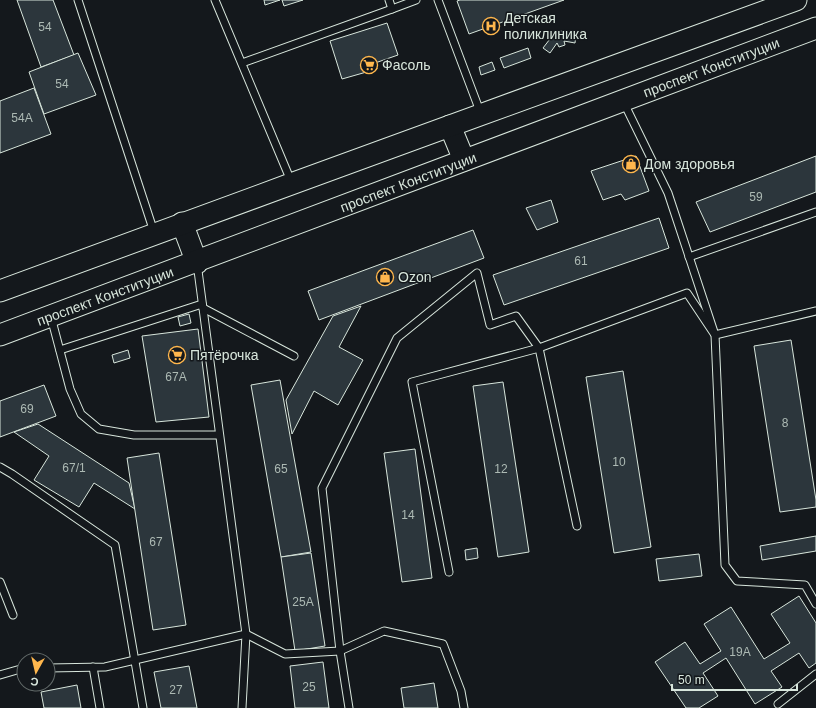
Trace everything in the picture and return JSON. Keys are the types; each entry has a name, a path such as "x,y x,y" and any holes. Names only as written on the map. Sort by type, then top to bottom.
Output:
{"main road":[{"path":"0,291 182,223 796,0"},
{"name":"проспект Конституции","path":"0,335 816,28"},
{"path":"450,126 464,160"},
{"path":"182,223 197,262"}],"lane":[{"path":"78,0 155,233"},
{"path":"216,0 292,184"},
{"path":"389,0 392,10"},
{"path":"242,63 392,10 416,0"},
{"path":"438,0 482,115"},
{"path":"623,101 668,193 715,335 725,565 737,581 805,585 816,604"},
{"path":"689,257 816,212"},
{"path":"197,262 246,634 242,708"},
{"path":"349,708 340,651 322,488 397,338 477,273 490,325 516,316 539,348 577,526"},
{"path":"449,572 412,382 539,348 687,293 715,335"},
{"path":"60,350 202,306 294,356"},
{"path":"715,335 816,311"},
{"path":"50,316 70,389 81,414 99,429 134,436 219,435"},
{"path":"0,467 115,545 143,708"},
{"path":"0,582 13,615"},
{"path":"56,668 105,667 246,634 285,654 340,651 384,631 443,644 461,691 464,708"},
{"path":"93,667 100,708"},
{"path":"0,675 16,670"},
{"path":"778,704 816,674"}],"building":[{"path":"17,0 53,0 74,55 41,67"},
{"path":"264,0 280,0 265,5"},
{"path":"282,0 303,0 284,6"},
{"path":"564,0 469,34 457,1"},
{"path":"387,23 398,55 375,63 377,69 342,79 330,41"},
{"path":"561,31 576,34 575,43 564,41 565,45 559,47 557,43 550,53 543,48 553,35"},
{"path":"528,48 531,58 504,68 500,58"},
{"path":"78,53 96,95 44,114 29,72"},
{"path":"492,62 495,70 481,75 479,67"},
{"path":"34,88 51,134 0,153 0,101"},
{"path":"636,156 649,191 625,200 621,194 603,200 591,171"},
{"path":"816,156 816,192 710,232 696,202"},
{"path":"551,200 558,222 537,230 526,208"},
{"path":"659,218 669,248 504,305 493,275"},
{"path":"473,230 484,258 319,320 308,291"},
{"path":"361,306 339,347 363,360 338,405 314,391 292,434 286,400 333,316"},
{"path":"189,314 191,323 180,326 178,317"},
{"path":"198,329 209,417 156,422 142,336"},
{"path":"791,340 816,507 780,512 754,346"},
{"path":"128,350 130,358 114,363 112,355"},
{"path":"623,371 651,547 614,553 586,377"},
{"path":"280,380 311,552 281,557 251,385"},
{"path":"503,382 529,552 498,557 473,386"},
{"path":"44,385 56,416 0,437 0,401"},
{"path":"38,424 129,483 135,509 94,483 79,507 34,480 49,456 14,432"},
{"path":"415,449 432,578 402,582 384,453"},
{"path":"159,453 186,625 153,630 127,458"},
{"path":"816,536 816,551 762,560 760,546"},
{"path":"477,548 478,558 466,560 465,550"},
{"path":"311,553 325,646 295,651 281,557"},
{"path":"699,554 702,576 659,581 656,559"},
{"path":"799,596 816,623 816,663 809,668 799,653 771,671 782,687 755,704 726,658 703,673 718,696 699,708 686,708 655,662 685,642 700,664 721,651 704,624 731,607 764,659 790,643 771,614"},
{"path":"323,662 329,708 295,708 290,666"},
{"path":"189,666 197,708 161,708 154,672"},
{"path":"434,683 438,708 404,708 401,688"},
{"path":"77,685 81,708 44,708 41,692 56,692 56,689"}],"place":[{"name":"Детская поликлиника","path":"491,26"},
{"name":"Фасоль","path":"369,65"},
{"name":"Дом здоровья","path":"631,164"},
{"name":"Ozon","path":"385,277"},
{"name":"Пятёрочка","path":"177,355"}]}
